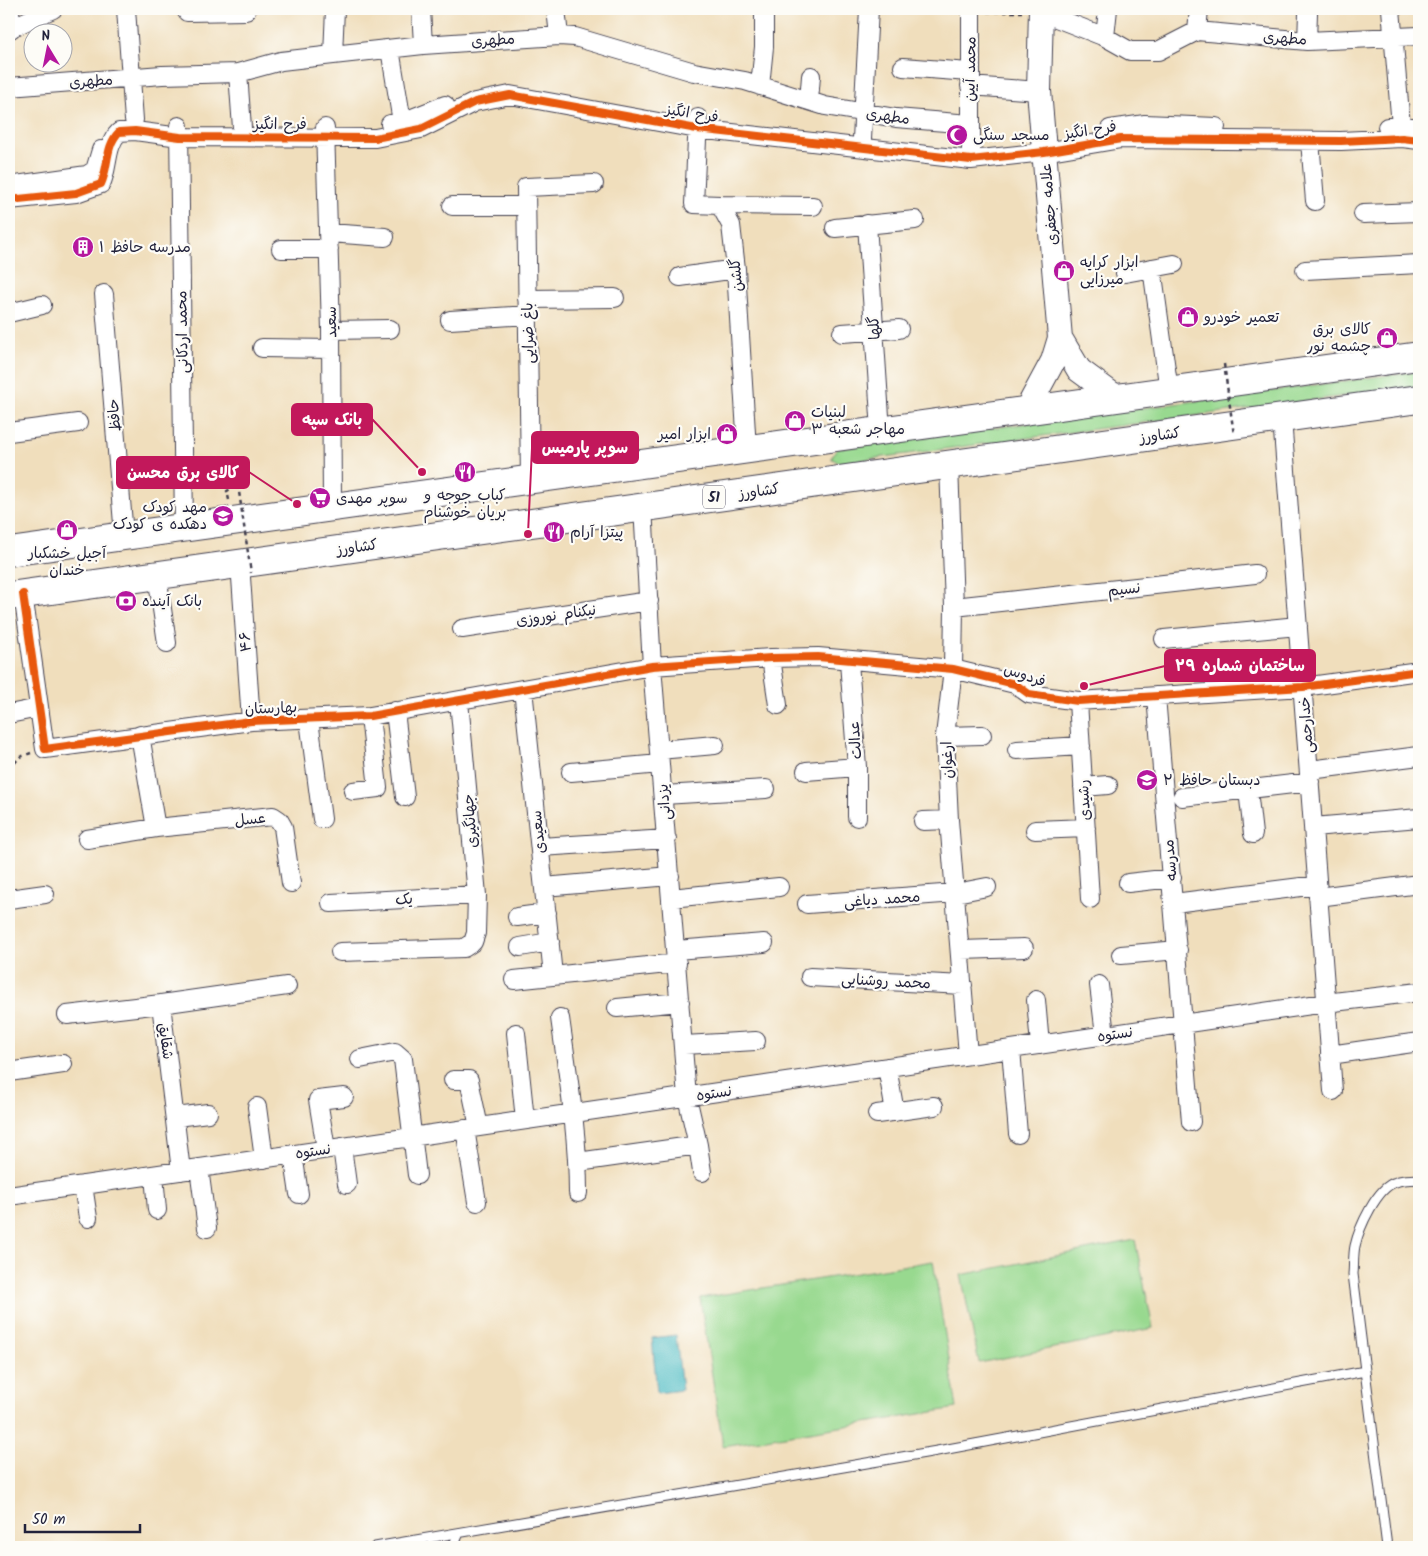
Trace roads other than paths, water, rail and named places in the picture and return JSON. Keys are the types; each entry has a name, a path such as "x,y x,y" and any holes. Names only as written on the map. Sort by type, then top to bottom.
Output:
{"main road":[{"name":"علامه جعفری","path":"1026,411 1053,361 1060,338 1039,91 1041,10"},
{"name":"علامه جعفری","path":"1060,338 1079,370 1116,398"},
{"path":"13,548 184,528 1419,356"},
{"name":"کشاورز","path":"16,595 157,575 246,568 643,507 1419,399"}],"street":[{"path":"10,9 10,29 53,9"},
{"path":"126,9 134,120"},
{"path":"333,55 334,9"},
{"path":"421,9 422,45"},
{"path":"556,9 559,36"},
{"path":"760,86 764,47 764,9"},
{"path":"862,139 865,113 869,9"},
{"path":"1105,37 1108,9"},
{"path":"1041,10 1105,37 1130,51 1158,51 1197,31 1199,9"},
{"path":"1391,9 1401,126"},
{"path":"187,12 215,10 246,12"},
{"name":"محمد آیین","path":"970,154 971,11"},
{"path":"1307,41 1308,12"},
{"name":"مطهری","path":"1197,31 1307,41 1419,36"},
{"name":"مطهری","path":"9,86 162,75 238,73 281,61 333,55 422,45 559,36 575,37 694,72 760,86 824,106 896,118 970,124"},
{"path":"390,49 402,122"},
{"path":"903,67 1039,91"},
{"path":"238,73 242,128"},
{"path":"809,101 811,76"},
{"path":"9,186 87,175 95,170 107,126 134,120 180,129 242,128 325,132 402,122 467,96 507,86 698,124 862,139 970,154 983,150 1044,146 1146,124 1307,131 1401,126 1419,127"},
{"name":"فرح انگیز","path":"9,200 76,193 101,184 106,173 111,140 119,132 180,129 325,132 375,138 412,130 475,102 510,95 698,124 970,154"},
{"path":"698,124 694,204 813,206"},
{"name":"محمد اردکانی","path":"180,129 184,528"},
{"name":"سعید","path":"325,132 331,330 332,507"},
{"name":"فرح انگیز","path":"1044,146 1121,139 1310,141 1394,138 1419,140"},
{"path":"1310,141 1315,201"},
{"name":"باغ ضرایی","path":"530,480 526,187 594,184"},
{"name":"گلشن","path":"720,205 731,225 736,269 747,449"},
{"path":"452,206 526,206"},
{"path":"1363,214 1419,212"},
{"path":"835,228 915,220"},
{"name":"گلها","path":"867,224 881,431"},
{"path":"281,249 329,241 384,237"},
{"path":"1125,273 1174,264"},
{"path":"1305,270 1419,264"},
{"path":"1152,268 1168,391"},
{"path":"680,277 736,269"},
{"name":"حافظ","path":"104,294 124,536"},
{"path":"450,320 528,307 615,298"},
{"path":"9,313 42,305"},
{"path":"331,330 390,329"},
{"path":"842,333 899,329"},
{"path":"262,348 331,349"},
{"name":"خدارحمی","path":"1282,418 1333,1091"},
{"path":"9,432 78,423"},
{"name":"ارغوان","path":"949,464 954,607 953,669 946,736 949,820 968,1055"},
{"name":"یزدانی","path":"643,507 650,601 652,666 684,1046 686,1097 698,1145 702,1172"},
{"name":"۴۶","path":"246,568 251,721"},
{"name":"نسیم","path":"954,607 1255,574"},
{"path":"157,575 167,643"},
{"name":"بهارستان","path":"16,595 39,708 45,749 251,721 370,716 652,666"},
{"name":"نیکنام نوروزی","path":"462,629 650,601"},
{"path":"1164,639 1298,626"},
{"name":"فردوس","path":"652,666 771,658 818,657 849,662 953,669 1015,684 1030,694 1078,701 1303,687 1419,671"},
{"path":"771,658 778,705"},
{"name":"عدالت","path":"806,771 857,767 849,662"},
{"name":"سعیدی","path":"523,690 553,975"},
{"name":"مدرسه","path":"1156,696 1191,1122"},
{"name":"جهانگیری","path":"340,952 464,948 473,942 476,933 477,895 459,701"},
{"name":"رشیدی","path":"1078,701 1090,899"},
{"path":"9,714 39,708"},
{"path":"395,711 405,797"},
{"path":"353,791 378,788 370,716"},
{"path":"309,720 322,819"},
{"path":"87,839 156,828 140,735"},
{"path":"946,736 982,735"},
{"path":"572,772 660,757 715,745"},
{"path":"1017,750 1081,746"},
{"path":"1182,797 1248,790 1310,776 1419,756"},
{"path":"857,767 857,817"},
{"path":"1084,787 1108,785"},
{"path":"663,795 766,789"},
{"path":"1248,790 1254,834"},
{"name":"عسل","path":"156,828 273,816 279,820 283,827 291,882"},
{"path":"1314,827 1419,818"},
{"path":"923,822 949,820"},
{"path":"1035,830 1086,828"},
{"path":"540,847 666,839"},
{"path":"544,887 670,876"},
{"path":"1128,883 1172,878"},
{"path":"1174,902 1419,884"},
{"path":"672,898 779,886"},
{"name":"محمد دیاغی","path":"807,904 956,893 987,887"},
{"path":"9,899 45,894"},
{"name":"یک","path":"331,903 477,895"},
{"path":"517,917 547,914"},
{"path":"520,947 550,942"},
{"path":"514,980 764,943"},
{"path":"961,950 1024,948"},
{"path":"1121,954 1178,950"},
{"name":"محمد روشنایی","path":"810,977 963,985"},
{"path":"1100,985 1105,1035"},
{"path":"161,1004 287,986"},
{"name":"نستوه","path":"9,1196 1184,1023 1419,992"},
{"path":"1036,1000 1040,1045"},
{"path":"617,1008 680,1002"},
{"name":"شقایق","path":"67,1015 161,1004 176,1116 181,1171"},
{"path":"560,1018 573,1113 578,1162 578,1193"},
{"path":"516,1033 525,1120"},
{"path":"684,1046 756,1041"},
{"path":"1330,1055 1419,1042"},
{"path":"1011,1049 1018,1134"},
{"path":"360,1059 395,1052 399,1053 403,1059 417,1175"},
{"path":"9,1072 63,1064"},
{"path":"887,1067 895,1112"},
{"path":"453,1080 469,1080 477,1202"},
{"path":"344,1096 318,1100 347,1184"},
{"path":"877,1114 934,1106"},
{"path":"257,1108 264,1159"},
{"path":"176,1116 208,1113"},
{"path":"578,1162 698,1145"},
{"path":"293,1154 299,1194"},
{"path":"200,1168 207,1228"},
{"path":"154,1175 158,1210"},
{"path":"83,1185 88,1218"}],"lane":[{"path":"1387,1547 1353,1274 1355,1246 1362,1223 1384,1190 1395,1182 1419,1179"},
{"path":"375,1547 937,1452 1365,1371"},
{"path":"454,1547 459,1533"}],"water":[{"path":"676,1335 682,1390 657,1393 652,1338"}],"place":[{"name":"مسجد سنگی","path":"957,135"},
{"name":"مدرسه حافظ ۱","path":"83,247"},
{"name":"ابزار کرایه میرزایی","path":"1064,271"},
{"name":"تعمیر خودرو","path":"1188,317"},
{"name":"کالای برق چشمه نور","path":"1387,338"},
{"name":"لبنیات مهاجر شعبه ۳","path":"795,421"},
{"name":"ابزار امیر","path":"727,434"},
{"name":"بانک سپه","path":"422,472"},
{"name":"کباب جوجه و بریان خوشنام","path":"465,472"},
{"name":"سوپر مهدی","path":"320,498"},
{"name":"کالای برق محسن","path":"297,504"},
{"name":"مهد کودک دهکده ی کودک","path":"223,516"},
{"name":"آجیل خشکبار خندان","path":"67,530"},
{"name":"پیتزا آرام","path":"554,532"},
{"name":"سوپر پارمیس","path":"528,534"},
{"name":"بانک آینده","path":"126,601"},
{"name":"ساختمان شماره ۲۹","path":"1084,686"},
{"name":"دبستان حافظ ۲","path":"1147,780"}]}
